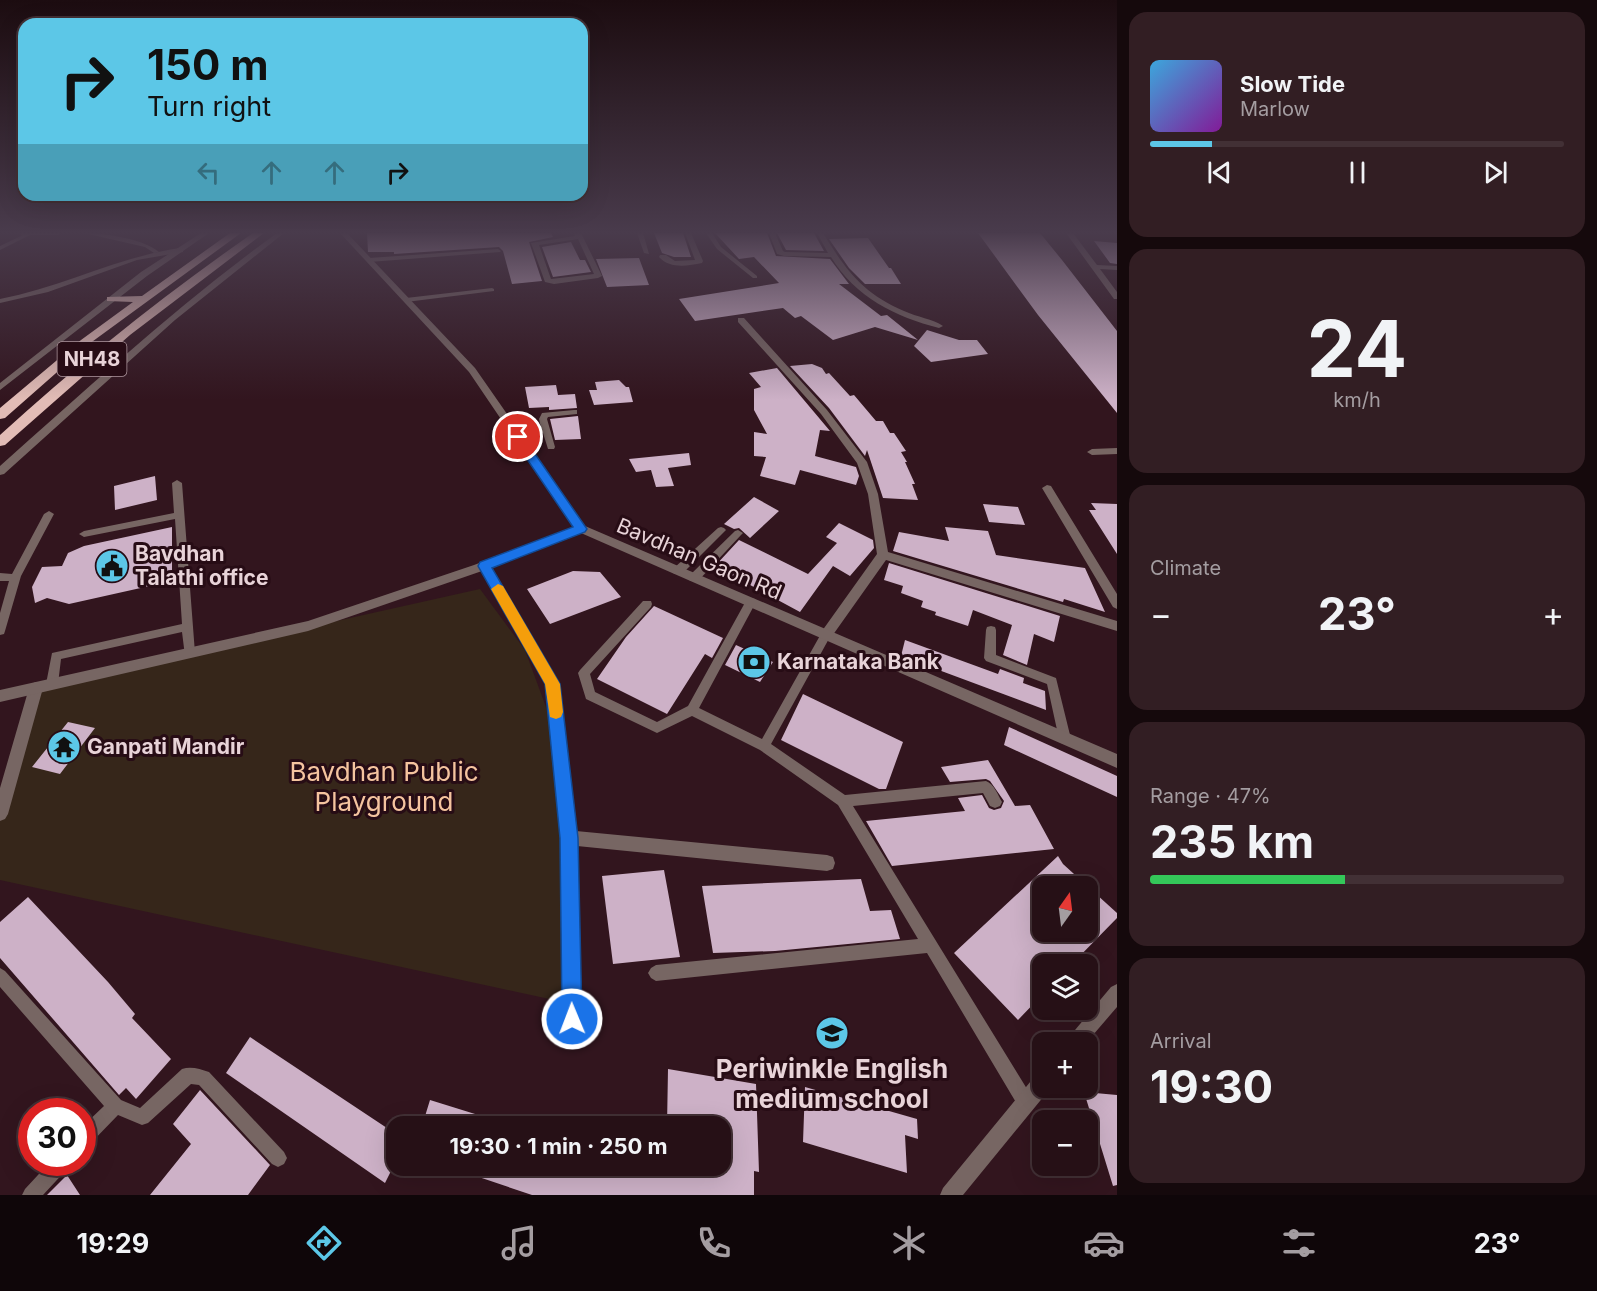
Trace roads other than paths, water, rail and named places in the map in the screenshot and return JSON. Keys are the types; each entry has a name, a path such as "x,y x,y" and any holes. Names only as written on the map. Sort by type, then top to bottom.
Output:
{"highway":[{"name":"NH48","path":"0,415 85,342 156,289"},
{"name":"NH48","path":"0,442 108,346 181,289"},
{"path":"111,299 141,299"}],"street":[{"path":"0,301 49,289"},
{"path":"0,308 46,299 74,289"},
{"path":"0,387 125,289"},
{"path":"0,472 143,342 208,289"},
{"path":"0,696 308,626 484,566 581,529 472,370 396,289"},
{"path":"863,289 900,315 939,327"},
{"path":"739,318 824,412 862,462 873,494 883,555 826,635"},
{"path":"1092,452 1117,451"},
{"path":"1047,488 1117,604"},
{"name":"Bavdhan Gaon Rd","path":"581,529 1117,761"},
{"path":"883,555 1117,626"},
{"path":"484,566 553,684 569,838 572,1019"},
{"path":"0,814 36,688"},
{"path":"569,838 827,863"},
{"path":"1084,1032 1117,993"},
{"path":"950,1195 1032,1096"}],"lane":[{"path":"406,300 492,290"},
{"path":"551,447 543,419 545,415 574,412"},
{"path":"518,437 546,429"},
{"path":"177,483 189,653"},
{"path":"0,631 16,578 49,514"},
{"path":"84,534 179,515"},
{"path":"678,571 721,530"},
{"path":"694,578 738,533"},
{"path":"0,578 16,578"},
{"path":"647,604 584,673 590,695 657,728 692,711 751,602"},
{"path":"51,684 56,656 187,627"},
{"path":"991,630 990,658 1052,681 1065,739"},
{"path":"764,747 826,635"},
{"path":"692,711 764,747 843,801 1026,1103"},
{"path":"843,801 986,787 995,802"},
{"path":"656,973 930,945"},
{"path":"0,976 115,1106 142,1117 188,1075 203,1078 278,1158"},
{"path":"96,1126 115,1106"},
{"path":"31,1195 49,1176"}],"place":[{"name":"Bavdhan Talathi office","path":"112,566"},
{"name":"Karnataka Bank","path":"754,662"},
{"name":"Ganpati Mandir","path":"64,747"},
{"name":"Periwinkle English medium school","path":"832,1033"}],"park label":[{"name":"Bavdhan Public Playground","path":"384,787"}]}
